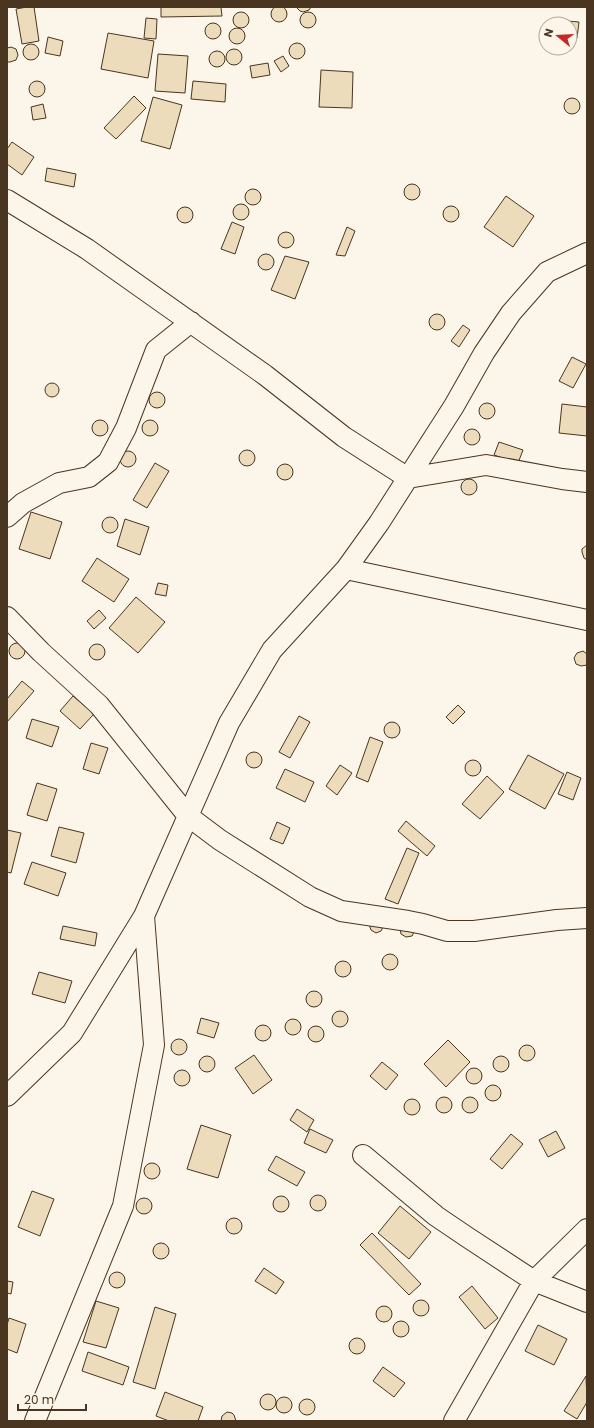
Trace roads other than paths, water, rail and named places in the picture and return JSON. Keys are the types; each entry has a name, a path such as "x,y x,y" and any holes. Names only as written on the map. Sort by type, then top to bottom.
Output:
{"street":[{"path":"7,200 87,249 265,375 344,437 408,478 486,465 587,482"},
{"path":"7,1096 72,1033 144,916 229,723 272,650 346,569 408,478 454,406 484,353 511,313 547,272 587,253"},
{"path":"7,517 23,502 60,483 89,477 108,462 126,428 156,350 191,322"},
{"path":"346,569 587,620"},
{"path":"7,617 99,705 188,816 220,840 310,897 341,911 402,920 447,931 474,931 557,920 587,918"},
{"path":"35,1421 123,1206 154,1045 144,916"},
{"path":"363,1154 436,1216 534,1281 587,1302"},
{"path":"454,1421 534,1281 587,1229"}]}
